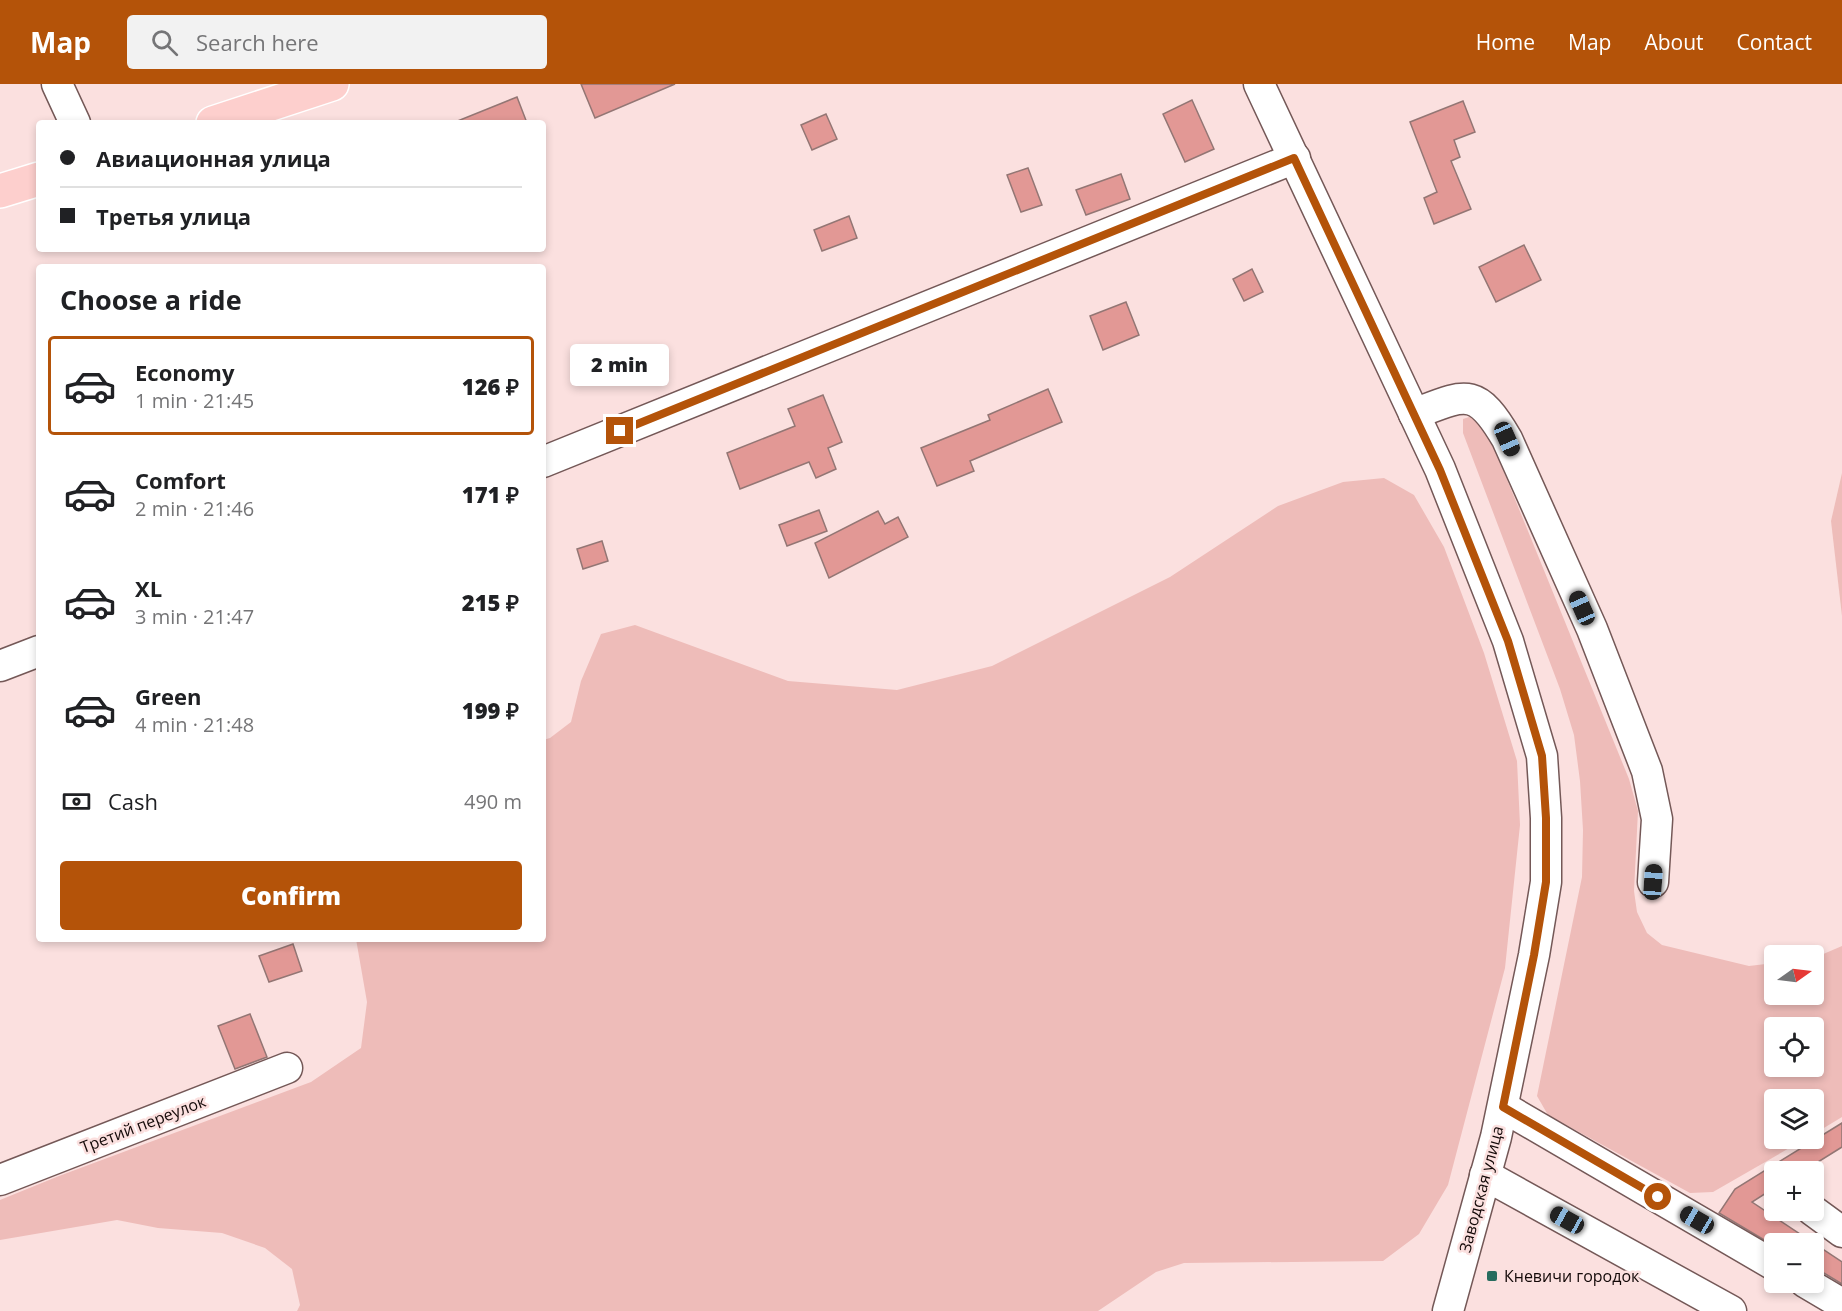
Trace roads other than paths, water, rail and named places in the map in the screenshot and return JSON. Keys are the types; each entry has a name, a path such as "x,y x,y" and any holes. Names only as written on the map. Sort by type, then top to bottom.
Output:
{"main road":[{"path":"222,120 332,84"},
{"path":"0,191 36,180"}],"street":[{"path":"57,84 74,120"},
{"name":"Заводская улица","path":"1259,84 1440,470 1508,641 1542,756 1546,818 1546,882 1534,955 1503,1107 1448,1311"},
{"path":"546,461 1294,158"},
{"path":"1414,414 1464,397 1479,402 1494,416 1507,439 1592,629 1647,771 1658,819 1653,882"},
{"path":"0,666 36,652"},
{"name":"Третий переулок","path":"0,1180 287,1068"},
{"path":"1503,1107 1764,1258"},
{"path":"1485,1175 1731,1311"},
{"path":"1824,1219 1842,1232"},
{"path":"1824,1293 1842,1304"}],"place":[{"name":"Кневичи городок","path":"1492,1276"}]}
